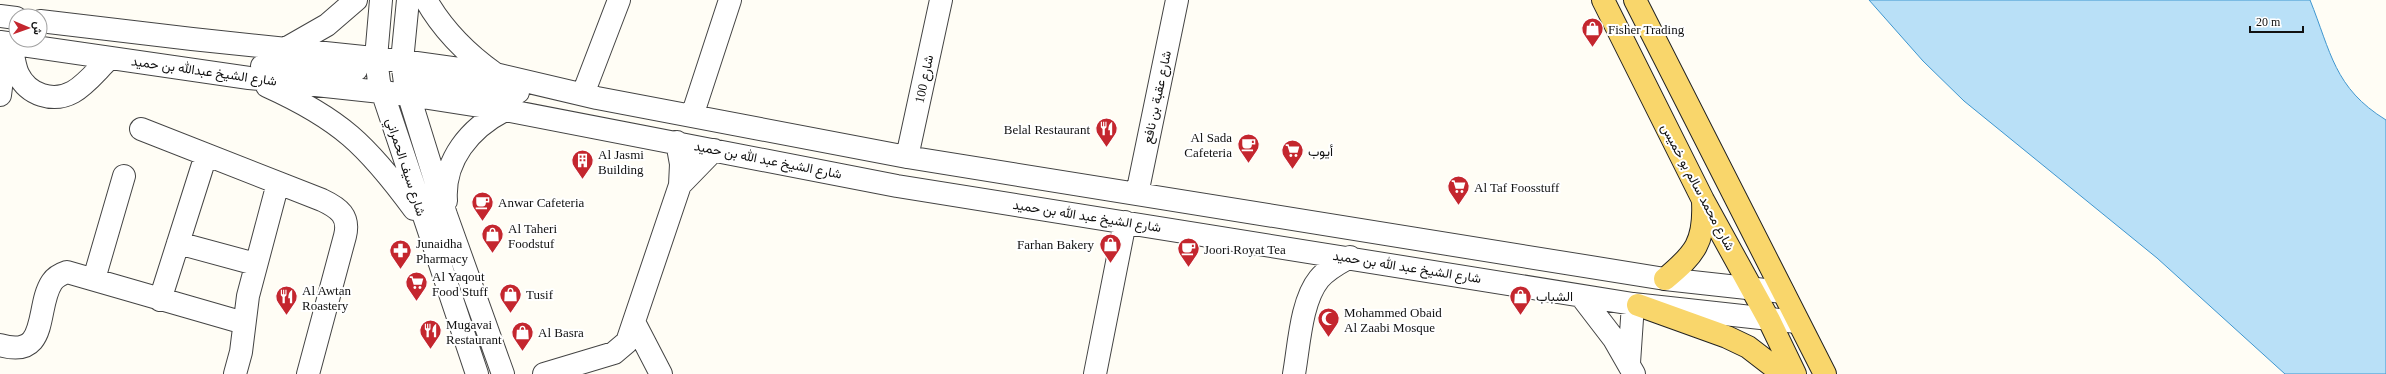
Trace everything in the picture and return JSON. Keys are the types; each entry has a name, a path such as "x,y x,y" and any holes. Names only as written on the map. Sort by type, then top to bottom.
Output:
{"main road":[{"name":"شارع محمد سالم بو خميس","path":"1603,0 1703,200 1769,320 1795,374"},
{"name":"شارع محمد سالم بو خميس","path":"1635,0 1797,322 1825,374"},
{"path":"1665,279 1680,266 1696,247 1702,235 1703,200"},
{"path":"1635,305 1727,336 1748,347 1783,374"}],"street":[{"path":"284,49 327,25 356,0"},
{"name":"شارع سيف الحمراني","path":"381,0 377,65 382,93 425,224 477,374"},
{"name":"شارع سيف الحمراني","path":"408,0 402,61 407,89 446,215 503,374"},
{"path":"426,0 445,28 460,46 495,74"},
{"path":"590,96 619,0"},
{"path":"692,116 730,0"},
{"name":"شارع 100","path":"907,157 941,0"},
{"name":"شارع عقبة بن نافع","path":"1137,194 1177,0"},
{"path":"48,22 284,49 377,65"},
{"path":"6,43 22,80 34,92 49,97 74,91 110,58"},
{"path":"0,95 6,43"},
{"name":"شارع الشيخ عبدالله بن حميد","path":"6,43 196,69 249,78 382,93 407,89"},
{"path":"196,69 233,64 377,65 402,61 495,74 590,96 907,157 1665,279 1783,292"},
{"path":"249,78 305,104 344,128 379,163 425,224"},
{"path":"407,89 493,89 549,96 590,96"},
{"name":"شارع الشيخ عبد الله بن حميد","path":"407,89 505,110 897,186 1350,257 1635,305 1769,320"},
{"path":"446,215 447,176 454,158 464,142 476,129 505,110"},
{"path":"141,129 322,200 340,210 345,217 348,226 308,374"},
{"path":"544,374 614,353 627,342 680,185 681,164 676,142"},
{"path":"680,185 714,150"},
{"path":"160,300 206,155"},
{"path":"94,279 124,176"},
{"path":"235,374 241,352 244,323 255,264 278,183"},
{"path":"1095,374 1125,222"},
{"path":"178,243 255,264"},
{"path":"1294,374 1310,293 1320,278 1333,266 1350,257"},
{"path":"0,345 18,348 28,345 35,337 51,282 58,275 68,272 160,300 244,323"},
{"path":"1581,296 1598,317 1631,369"},
{"path":"1631,369 1635,305"},
{"path":"1769,320 1797,322"},
{"path":"634,322 661,374"}],"water":[{"path":"1869,0 2310,0 2336,68 2355,95 2369,108 2386,120 2386,374 2285,374 2157,258 1964,101 1923,61"}],"place":[{"name":"Fisher Trading","path":"1593,48"},
{"name":"Belal Restaurant","path":"1106,148"},
{"name":"Al Sada Cafeteria","path":"1248,164"},
{"name":"أيوب","path":"1292,170"},
{"name":"Al Jasmi Building","path":"583,180"},
{"name":"Al Taf Foosstuff","path":"1459,206"},
{"name":"Anwar Cafeteria","path":"483,222"},
{"name":"Al Taheri Foodstuf","path":"492,254"},
{"name":"Farhan Bakery","path":"1110,264"},
{"name":"Joori Royat Tea","path":"1188,268"},
{"name":"Junaidha Pharmacy","path":"401,270"},
{"name":"Al Yaqout Food Stuff","path":"416,302"},
{"name":"Tusif","path":"511,314"},
{"name":"Al Awtan Roastery","path":"287,316"},
{"name":"الشباب","path":"1520,316"},
{"name":"Mohammed Obaid Al Zaabi Mosque","path":"1328,338"},
{"name":"Mugavai Restaurant","path":"430,350"},
{"name":"Al Basra","path":"523,352"}]}
